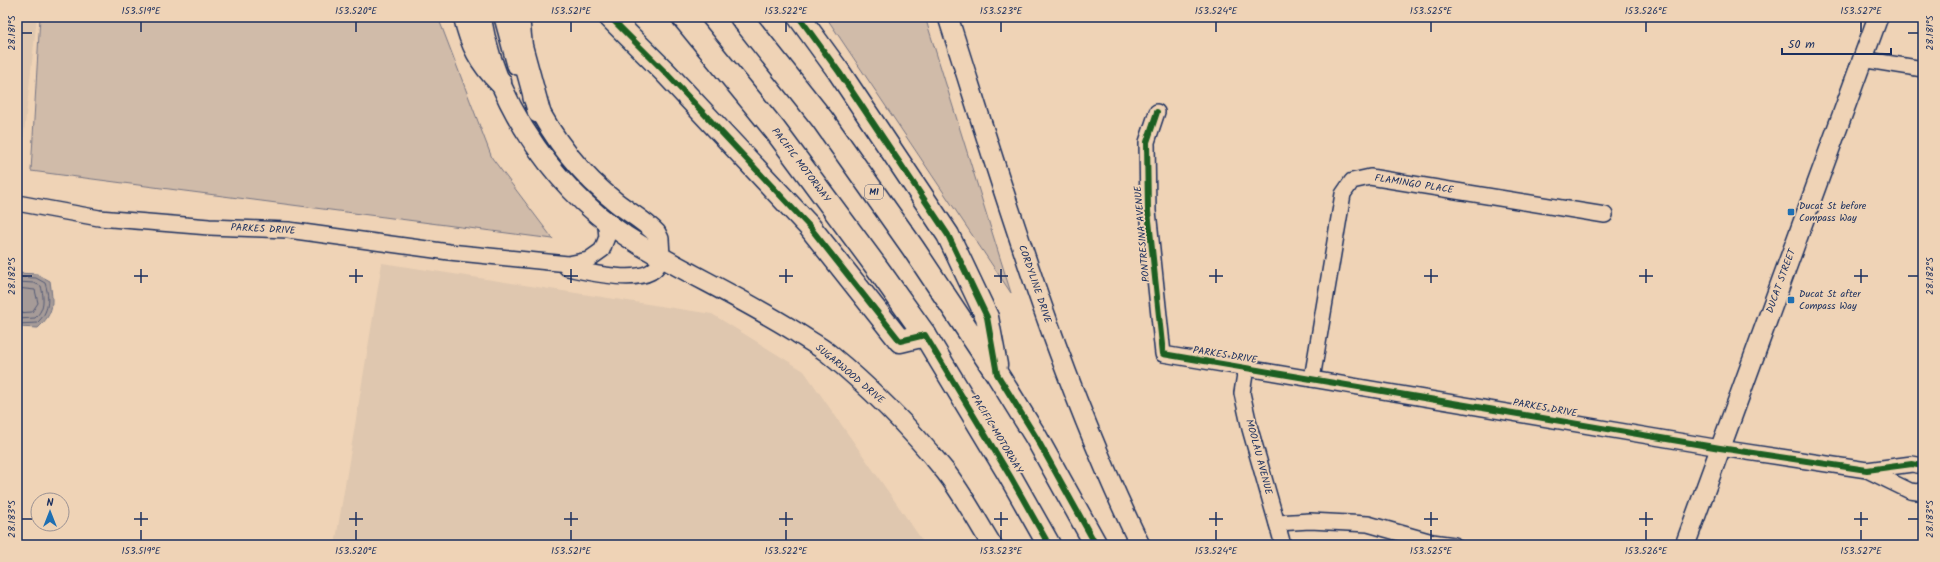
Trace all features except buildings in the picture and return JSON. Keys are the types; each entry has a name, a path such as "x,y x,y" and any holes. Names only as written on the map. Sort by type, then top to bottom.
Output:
{"highway":[{"path":"465,17 470,40 478,56 489,71 500,82"},
{"path":"518,17 521,46 540,112"},
{"path":"610,17 675,83 809,226 900,341 925,335"},
{"name":"PACIFIC MOTORWAY","path":"683,17 775,130 925,335 1010,476 1049,545"},
{"name":"M1","path":"741,17 822,119 913,248 997,374 1036,437 1096,545"},
{"path":"799,17 839,72 948,235 987,317 997,374"}],"street":[{"name":"SUGARWOOD DRIVE","path":"481,17 484,32 500,82 516,114 545,158 572,190 602,217 628,237 660,256 760,309 826,352 886,403 946,473 992,545"},
{"path":"504,17 519,70 540,112 563,147 588,176 616,203 656,233 659,239 660,256"},
{"name":"CORDYLINE DRIVE","path":"948,17 1009,210 1080,409 1112,486 1140,545"},
{"name":"DUCAT STREET","path":"1685,545 1878,17"},
{"path":"1862,59 1923,69"},
{"name":"PONTRESINA AVENUE","path":"1157,112 1147,142 1148,211 1163,354"},
{"name":"FLAMINGO PLACE","path":"1312,379 1343,194 1352,181 1370,177 1606,215"},
{"name":"PARKES DRIVE","path":"17,203 99,218 209,227 288,230 449,252 568,264 588,260 600,253 605,244 606,230 602,217"},
{"name":"PARKES DRIVE","path":"509,259 611,276 632,277 647,274 656,269 660,263 660,256"},
{"name":"PARKES DRIVE","path":"1163,354 1720,448 1867,470 1912,464 1923,466"},
{"name":"MOOLAU AVENUE","path":"1246,368 1242,393 1283,545"},
{"name":"PARKES DRIVE","path":"1867,470 1910,490 1917,492 1923,490"},
{"path":"1277,523 1310,521 1368,524 1432,542 1454,545"}],"shaded area":[{"path":"17,17 37,17 22,151 17,150"},
{"path":"40,17 438,17 492,158 553,239 31,171"},
{"path":"826,17 925,17 1011,293"},
{"path":"382,263 712,314 804,371 922,540 912,545 335,545"}],"water":[{"path":"17,273 37,274 50,281 52,307 44,322 38,328 17,327"}],"cycle path":[{"path":"610,17 665,72 809,226 900,341 925,335 1010,476 1049,545"},
{"path":"799,17 839,72 948,235 987,317 997,374 1036,437 1096,545"},
{"path":"1157,112 1147,142 1148,211 1163,354 1720,448 1867,470 1912,464 1923,466"}],"place":[{"name":"Ducat St before Compass Way","path":"1791,212"},
{"name":"Ducat St after Compass Way","path":"1791,300"}]}
